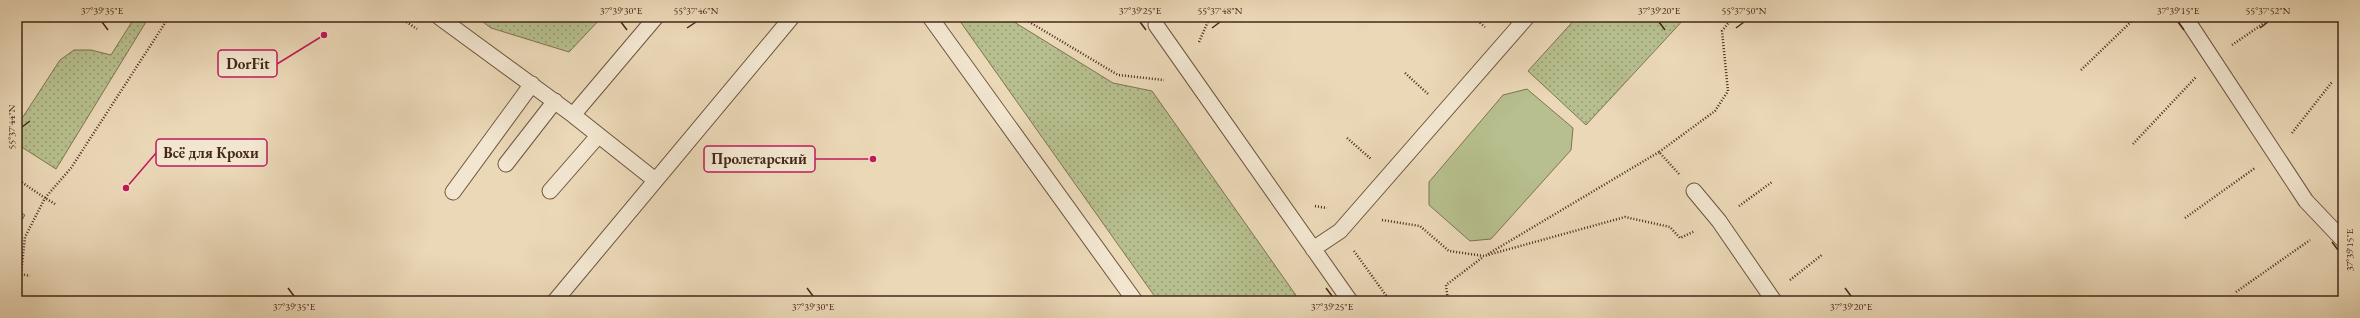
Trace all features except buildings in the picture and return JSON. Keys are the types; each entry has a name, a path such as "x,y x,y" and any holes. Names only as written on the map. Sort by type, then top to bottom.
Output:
{"lane":[{"path":"439,17 555,101 655,180"},
{"path":"573,115 656,17"},
{"path":"556,301 792,17"},
{"path":"930,17 1135,301"},
{"path":"1314,249 1340,231 1527,17"},
{"path":"2185,17 2306,201 2343,240"},
{"path":"1156,25 1350,301"},
{"path":"453,192 532,84"},
{"path":"506,164 555,101"},
{"path":"550,191 598,136"},
{"path":"1694,190 1719,221 1772,299"}],"path":[{"path":"17,280 21,274 26,237 45,198 71,168 169,17"},
{"path":"1021,17 1118,75 1198,84"},
{"path":"1196,39 1199,43 1210,17"},
{"path":"1448,301 1446,285 1484,256 1659,152 1715,111 1728,91 1722,31 1733,17"},
{"path":"2081,70 2136,17"},
{"path":"2133,144 2213,59 2273,17"},
{"path":"1405,73 1446,110"},
{"path":"2185,218 2275,154 2332,82"},
{"path":"1347,138 1389,175"},
{"path":"1659,152 1694,190"},
{"path":"17,179 55,204"},
{"path":"1353,216 1420,226 1449,251 1484,256 1626,217 1670,227 1680,238 1719,221 1772,182"},
{"path":"1310,200 1315,206 1324,208 1334,206"},
{"path":"2236,292 2330,226"},
{"path":"1340,231 1390,301"},
{"path":"1772,299 1823,254"},
{"path":"21,274 30,276"}],"green space":[{"path":"135,17 149,17 56,169 17,144 17,126 60,60 74,50 91,50 111,55"},
{"path":"476,17 602,17 569,52 491,28"},
{"path":"957,17 1006,17 1113,83 1152,91 1300,301 1158,301"},
{"path":"1577,17 1686,17 1586,125 1528,71"},
{"path":"1527,89 1573,128 1571,150 1491,239 1470,241 1429,205 1429,182 1503,95"},
{"path":"17,210 25,215 17,228"}],"place":[{"name":"DorFit","path":"324,35"},
{"name":"Пролетарский","path":"873,159"},
{"name":"Всё для Крохи","path":"126,188"}]}
